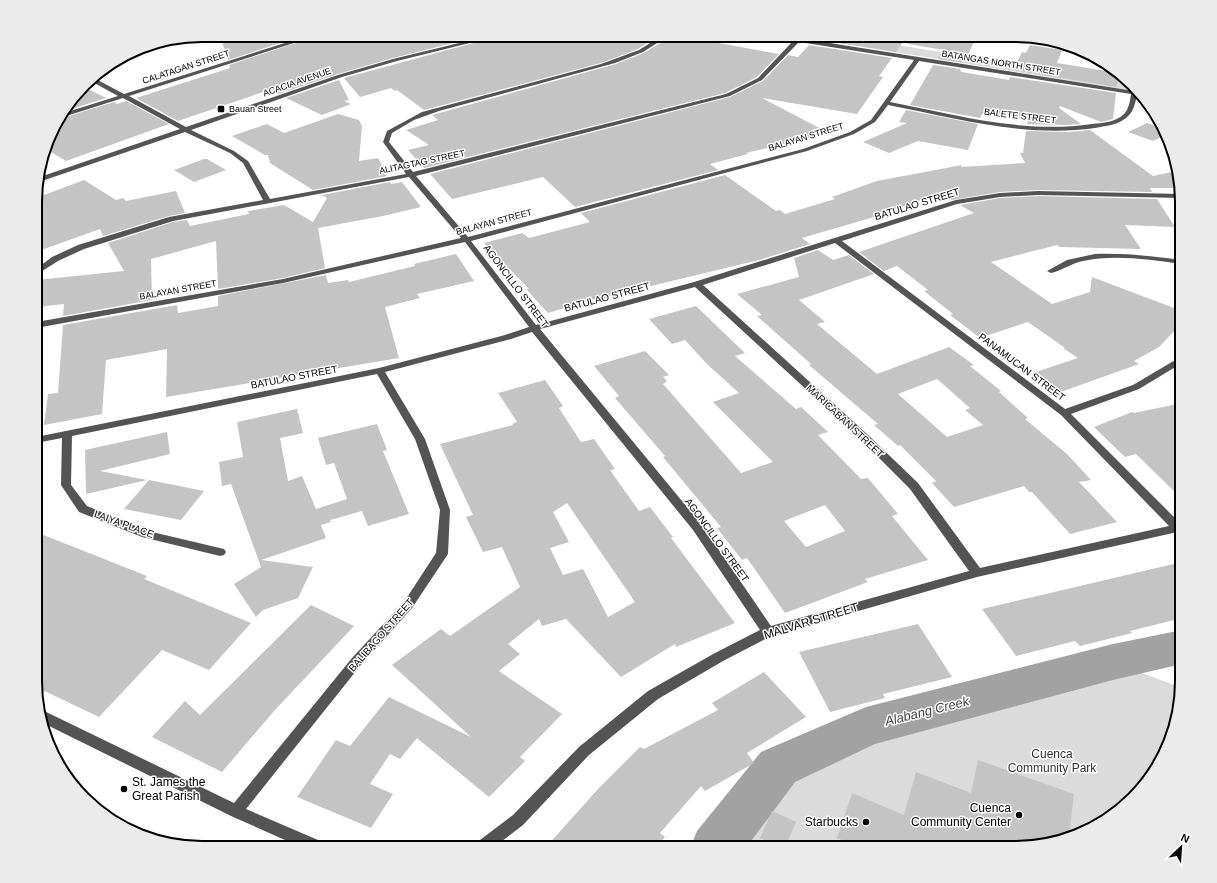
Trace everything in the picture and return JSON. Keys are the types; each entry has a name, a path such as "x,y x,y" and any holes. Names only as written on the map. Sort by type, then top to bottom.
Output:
{"street":[{"name":"CALATAGAN STREET","path":"69,114 294,42"},
{"name":"ACACIA AVENUE","path":"44,178 369,67 471,42"},
{"name":"AGONCILLO STREET","path":"659,42 618,60 553,79 426,112 404,122 389,132 386,142 411,175 466,239 534,328 697,527 768,632"},
{"name":"ALITAGTAG STREET","path":"42,269 55,259 81,247 172,219 267,200 411,175 728,95 760,79 795,42"},
{"name":"BATANGAS NORTH STREET","path":"810,42 1131,92"},
{"name":"BALAYAN STREET","path":"42,324 283,281 466,239 805,150 852,133 873,121 917,59"},
{"path":"97,81 187,130 232,152 246,162 254,173 267,200"},
{"name":"BALETE STREET","path":"887,103 994,123 1036,129 1063,130 1108,124 1124,117 1132,106 1134,95"},
{"name":"BATULAO STREET","path":"42,439 380,371 697,284 956,202 1000,195 1038,193 1175,196"},
{"name":"PANAMUCAN STREET","path":"837,240 1064,413 1175,522"},
{"path":"1051,271 1071,261 1091,258 1142,257 1175,261"},
{"name":"MARICABAN STREET","path":"697,284 863,436 914,486 977,573"},
{"path":"1064,413 1136,387 1175,363"},
{"name":"BALIBAGO STREET","path":"236,811 356,662 408,606 442,554 445,510 420,439 380,371"},
{"name":"LAIYA PLACE","path":"67,434 66,485 83,509 146,534 220,552"},
{"name":"MALVAR STREET","path":"490,841 518,820 584,751 653,695 719,657 768,632 977,573 1175,528"},
{"path":"46,718 236,811 304,841"}],"green space":[{"path":"834,42 878,42 1118,80 1129,90"},
{"name":"Cuenca Community Park","path":"1113,662 1175,685 1174,702 1167,733 1154,761 1135,787 1121,801 1095,820 1057,836 1026,841 721,841 778,767"}],"building":[{"path":"222,42 283,42 228,60"},
{"path":"299,42 457,42 393,58 278,94 269,90 178,121 136,98 230,68 229,65"},
{"path":"477,42 649,42 638,49 601,63 424,110 397,90 395,91 391,88 360,97 344,78"},
{"path":"662,42 720,42 719,43 779,54 757,77 725,93 424,168 408,150 429,145 406,130 438,120 432,115 616,64 644,53"},
{"path":"833,42 903,42 896,52"},
{"path":"908,42 974,42 964,63 938,59 944,50 908,44"},
{"path":"809,45 892,58 879,76 883,77 857,114 762,98 827,132 710,164 718,170 575,207 543,177 452,199 430,174 730,97 763,81 788,55 798,57"},
{"path":"1030,45 1062,50 1057,63 1107,71 1118,80 1117,87 1013,70 1022,52 1026,53"},
{"path":"933,65 961,69 960,71 962,72 1009,80 1010,77 1116,93 1113,119 1101,122 1060,106 1059,108 1081,124 1027,124 1028,118 991,113 990,115 982,114 980,118 910,105"},
{"path":"339,80 349,100 344,101 351,104 322,115 286,98"},
{"path":"89,89 106,98 72,109"},
{"path":"126,101 169,124 66,161 50,151 58,131 67,117 114,102 117,104"},
{"path":"906,110 978,124 968,150 918,141 889,153 863,142 907,123 899,122"},
{"path":"338,114 359,120 362,126 359,161 378,158 387,176 313,190 270,163 268,155 265,155 232,136 267,124 284,133"},
{"path":"1147,123 1156,126 1161,137 1153,141 1128,132"},
{"path":"1090,130 1153,176 1172,172 1175,188 1150,188 1152,192 1038,190 1000,192 952,200 941,193 874,217 802,238 810,244 759,260 651,286 649,284 596,301 594,299 548,313 526,289 529,289 484,243 522,233 529,238 590,222 581,213 725,175 776,211 780,210 785,214 835,199 832,197 877,181 962,165 961,167 1025,163 1020,153 1023,153 1026,131 1069,132"},
{"path":"207,159 226,170 194,182 174,170"},
{"path":"84,180 116,200 123,198 126,201 176,191 185,213 169,216 103,236 100,229 42,250 42,196"},
{"path":"390,182 391,184 402,182 421,207 383,216 318,228 325,268 283,278 218,289 216,241 151,259 152,300 63,316 64,304 42,306 42,279 124,271 108,243 173,222 187,220 190,226 249,214 248,211 284,205 313,222 327,198 322,195"},
{"path":"1038,196 1157,199 1175,227 1125,225 1141,249 1059,247 1057,245 991,262 1052,304 1090,292 1092,277 1175,308 1175,330 1159,347 1134,361 1139,364 1058,393 1033,373 1078,358 1063,348 1065,348 1028,322 980,338 950,315 953,314 924,291 928,290 897,266 884,271 859,252 974,213 960,205 1000,198"},
{"path":"818,250 833,260 849,255 874,274 799,300 825,322 817,324 877,374 949,347 974,365 970,366 1001,391 999,392 1028,418 1025,419 1067,454 1091,480 1079,482 1117,522 1070,534 1032,492 1029,492 1024,486 954,507 932,483 936,481 900,445 898,446 874,425 878,424 809,365 811,364 757,316 762,315 737,294 799,277 794,258","holes":["937,379 970,408 965,410 983,425 947,437 898,394"]},
{"path":"456,254 474,281 417,294 420,298 385,307 399,358 166,397 167,349 106,360 102,414 44,425 48,394 58,393 63,325 177,305 178,313 218,306 218,296 326,275 328,283 348,280 349,282 415,266 414,264"},
{"path":"696,306 745,353 735,356 796,409 801,407 828,432 818,435 861,479 868,478 898,514 892,516 928,560 865,579 868,582 785,613 747,558 742,560 717,528 721,527 663,457 665,456 615,398 619,396 594,366 645,351 669,375 663,377 667,381 663,384 741,473 773,462 713,402 739,393 707,364 685,340 672,344 649,319","holes":["825,505 845,531 806,547 784,521"]},
{"path":"545,380 563,406 559,408 581,442 594,439 615,469 610,470 639,511 650,507 673,537 671,538 735,623 676,647 675,644 621,677 566,619 542,626 539,619 508,644 520,654 499,671 562,714 520,757 525,761 489,797 417,738 400,759 390,754 370,784 393,794 371,828 297,797 336,740 350,746 389,697 471,737 392,665 441,629 450,636 520,587 502,547 483,552 466,517 473,515 440,444 513,425 512,424 517,422 498,393","holes":["567,503 635,602 608,617 583,569 563,575 550,548 569,542 553,512"]},
{"path":"1175,404 1175,492 1136,454 1125,457 1094,427 1132,412 1134,413"},
{"path":"297,409 303,433 280,438 288,481 302,476 316,509 347,499 334,463 326,465 318,438 377,424 387,450 383,451 409,514 368,526 362,511 330,520 331,522 321,525 326,538 261,560 313,567 298,598 263,610 256,617 234,584 261,567 231,484 222,486 219,462 243,457 237,422"},
{"path":"167,432 170,454 100,471 147,480 86,494 85,450"},
{"path":"149,480 204,491 181,520 124,509"},
{"path":"42,534 147,576 144,579 251,623 209,670 162,650 99,717 42,690"},
{"path":"1175,564 1175,620 1130,631 1132,633 1080,646 1075,641 1016,656 982,609"},
{"path":"311,605 354,626 274,711 222,772 152,737 185,701 200,715"},
{"path":"918,624 952,677 883,694 885,698 830,712 799,652"},
{"path":"764,672 806,717 747,753 754,763 705,791 701,786 660,833 665,837 662,841 551,841 599,788 640,747 644,749 718,710 712,703"},
{"path":"978,760 1074,794 1069,832 1057,836 1026,841 844,841 837,838 852,793 904,815 916,772 971,793"},
{"path":"772,811 796,822 788,841 766,841 760,838"}],"waterway":[{"name":"Alabang Creek","path":"720,841 778,767 866,727 1113,662 1175,649"}],"place":[{"name":"Bauan Street","path":"221,109"},
{"name":"St. James the Great Parish","path":"124,789"},
{"name":"Cuenca Community Center","path":"1019,815"},
{"name":"Starbucks","path":"866,822"}]}
